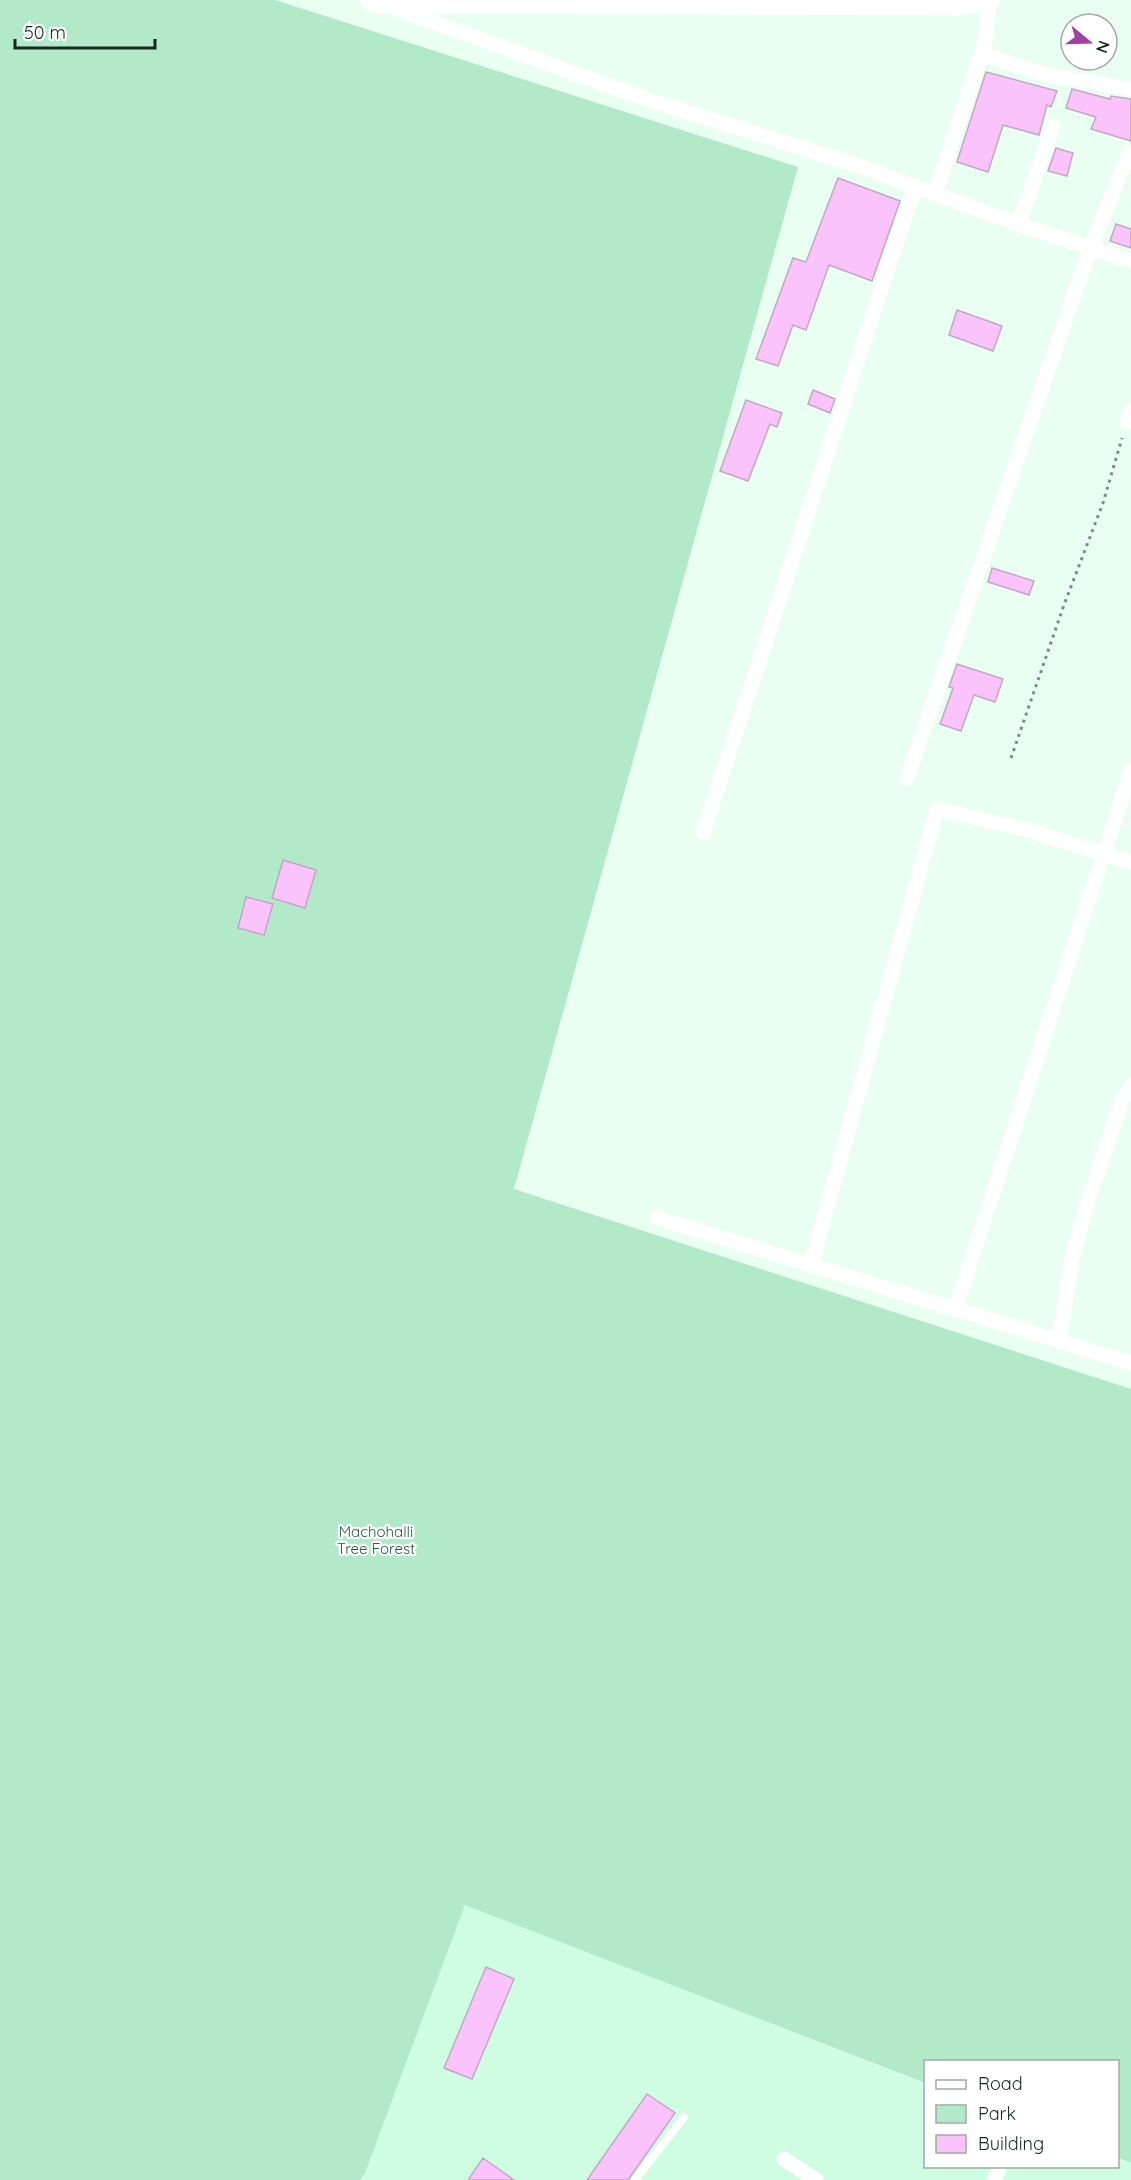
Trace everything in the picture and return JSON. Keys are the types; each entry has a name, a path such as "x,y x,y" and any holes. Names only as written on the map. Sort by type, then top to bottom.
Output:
{"street":[{"path":"376,2 959,5 989,0 985,43 935,194"},
{"path":"376,2 649,100 856,165 1018,224 1131,261"},
{"path":"981,54 1044,74 1131,89"},
{"path":"1018,224 1053,127"},
{"path":"907,778 1090,249 1129,153"},
{"path":"703,833 915,186"},
{"path":"955,1310 1131,770"},
{"path":"811,1266 937,809 1024,829 1131,862"},
{"path":"1059,1341 1072,1258 1089,1197 1122,1100 1131,1086"},
{"path":"657,1218 1131,1363"},
{"path":"784,2159 816,2180"}],"lane":[{"path":"635,2180 684,2117"}],"path":[{"path":"1011,759 1064,605 1103,503 1129,416"}],"shaded area":[{"path":"465,1905 924,2084 924,2168 1119,2168 1119,2159 1131,2164 1131,2180 360,2180 365,2173"}],"green space":[{"name":"Machohalli Tree Forest","path":"0,0 275,0 798,167 514,1189 1131,1389 1131,2163 1119,2158 1119,2060 924,2060 924,2083 465,1905 365,2173 360,2180 0,2180"}],"building":[{"path":"986,72 1057,91 1051,107 1047,105 1039,135 1003,125 988,172 957,162"},
{"path":"1072,89 1110,99 1111,96 1131,99 1131,141 1091,129 1096,117 1066,108"},
{"path":"1056,148 1073,153 1067,176 1048,171"},
{"path":"838,178 900,201 872,281 829,265 806,330 793,325 778,366 756,359 793,258 806,262"},
{"path":"1116,224 1131,229 1131,248 1110,241"},
{"path":"957,310 1002,326 993,351 949,335"},
{"path":"813,390 835,399 830,413 808,404"},
{"path":"746,400 782,413 777,427 770,424 748,481 720,471"},
{"path":"992,568 1034,581 1029,595 988,582"},
{"path":"957,664 1003,679 995,702 974,695 961,731 940,724 953,688 949,687"},
{"path":"283,860 316,870 305,908 272,898"},
{"path":"246,897 273,904 264,935 238,928"},
{"path":"486,1967 514,1979 472,2079 444,2068"},
{"path":"647,2094 675,2113 628,2180 587,2180"},
{"path":"483,2158 514,2180 468,2180"}]}
